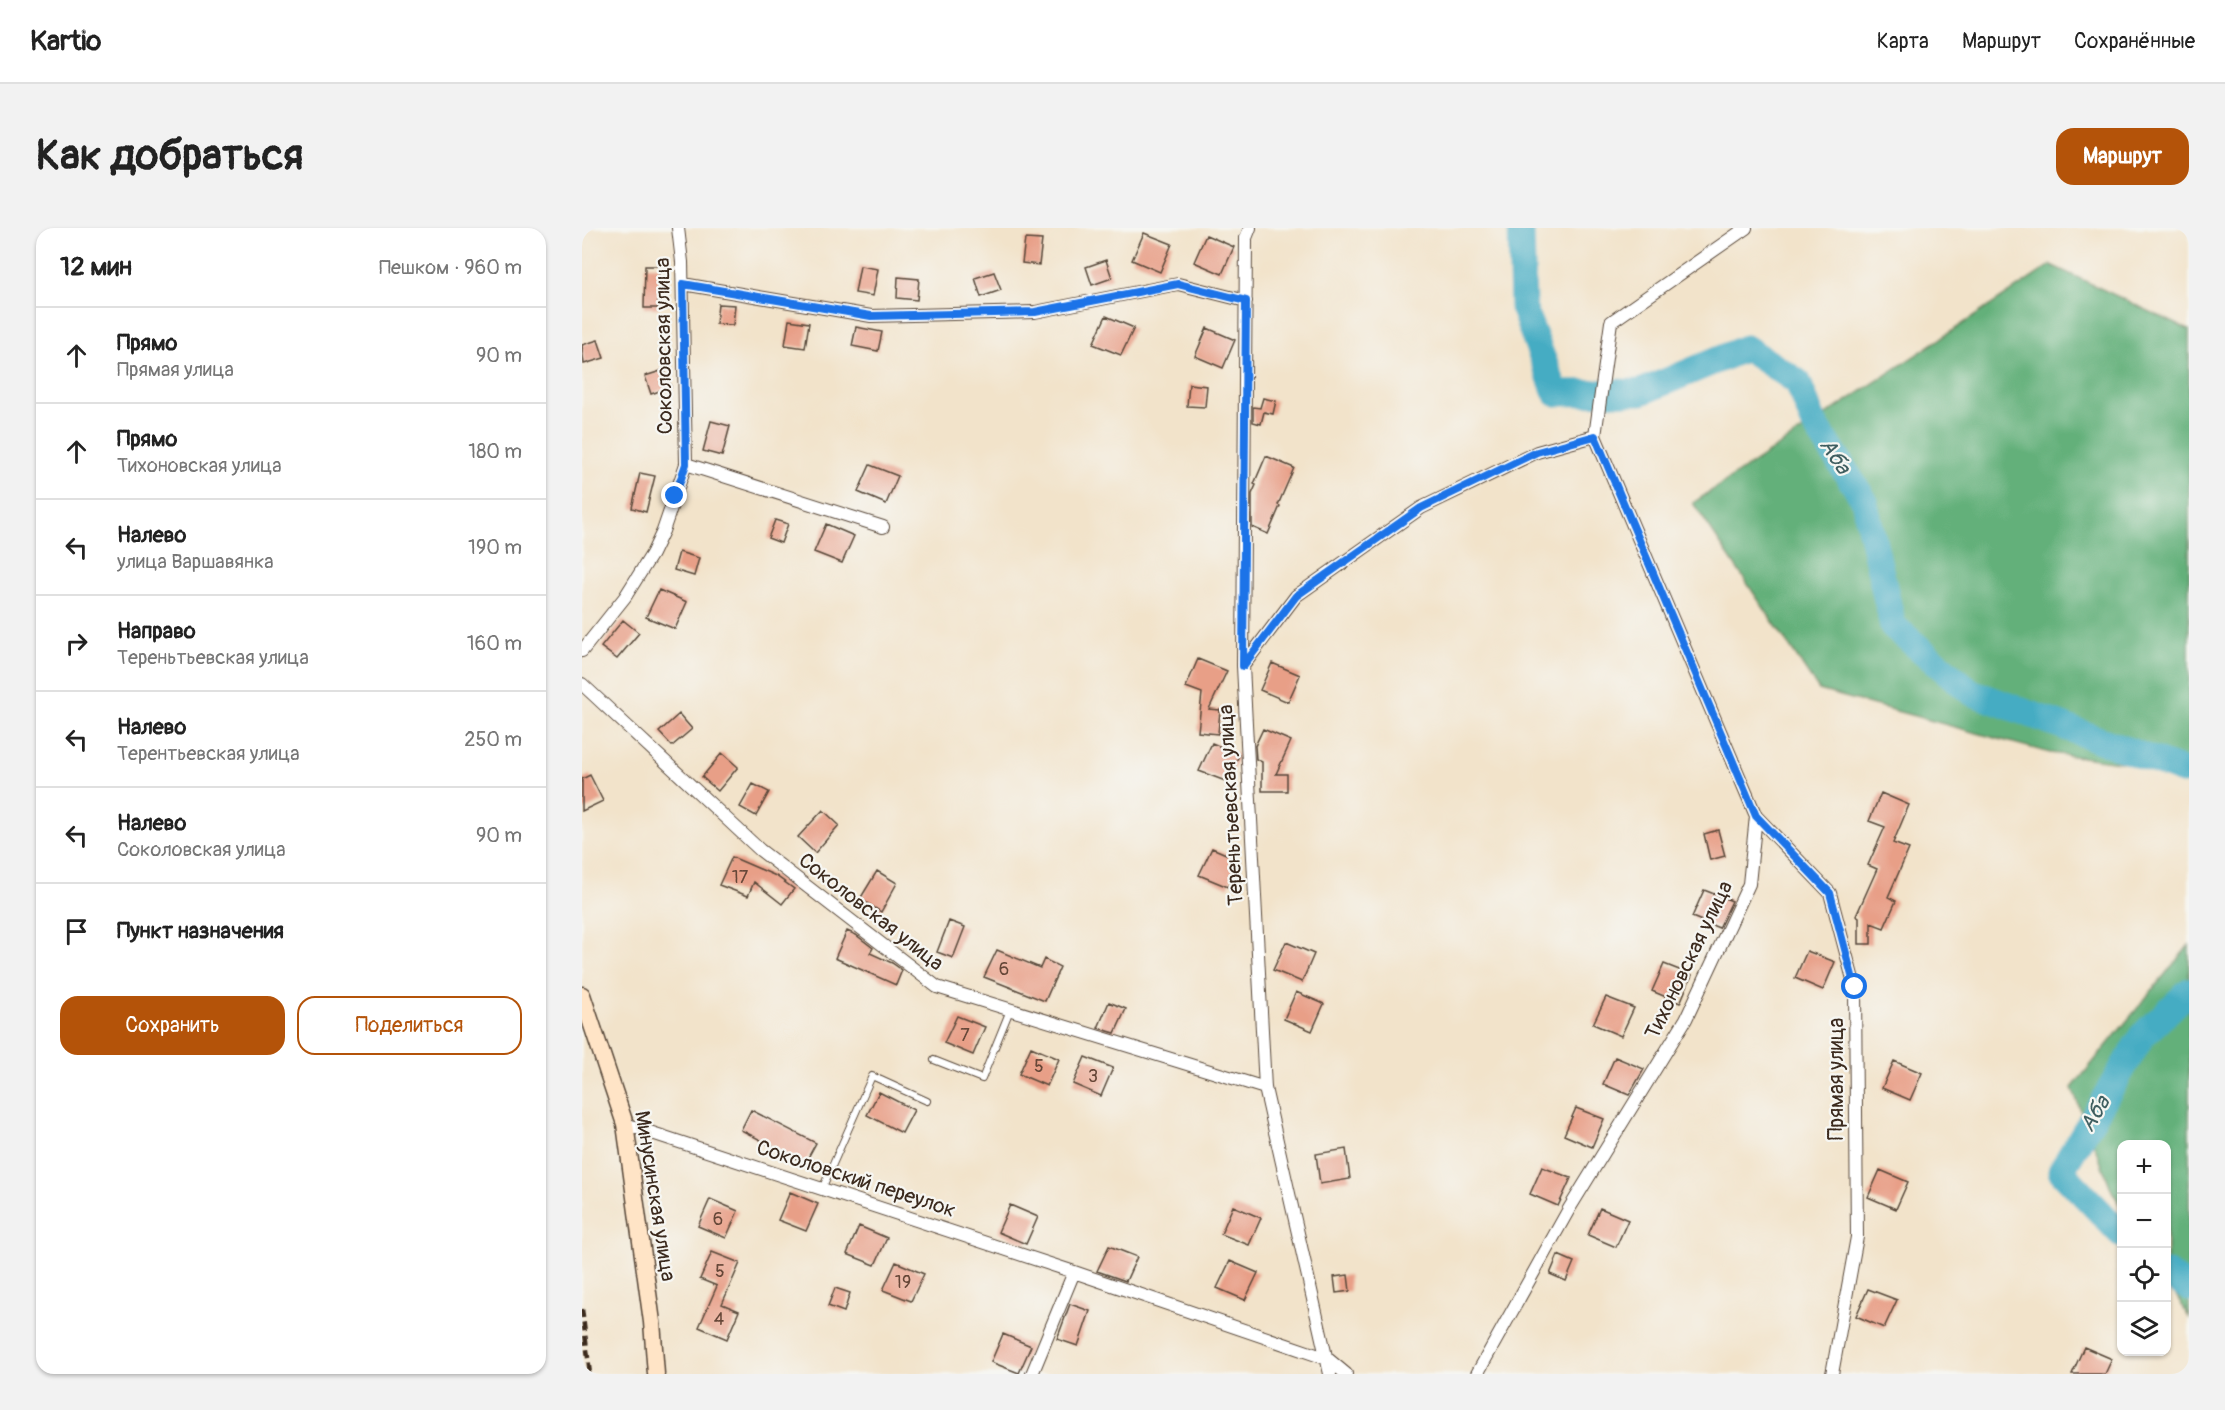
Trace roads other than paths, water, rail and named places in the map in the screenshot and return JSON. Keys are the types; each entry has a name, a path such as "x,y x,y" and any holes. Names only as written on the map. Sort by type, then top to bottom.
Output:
{"main road":[{"name":"Минусинская улица","path":"582,995 625,1124 652,1322 656,1374"}],"street":[{"name":"Соколовская улица","path":"582,651 625,597 652,555 663,531 686,464 683,284 678,228"},
{"name":"Тереньтьевская улица","path":"1250,228 1246,238 1243,666 1265,1088 1330,1374"},
{"path":"1243,666 1296,596 1421,508 1537,452 1595,436 1611,322 1746,228"},
{"path":"683,284 871,316 1035,312 1178,284 1246,301"},
{"name":"Тихоновская улица","path":"1477,1374 1569,1209 1686,1019 1749,884 1756,816 1595,436"},
{"name":"Соколовская улица","path":"686,464 883,527"},
{"name":"Соколовская улица","path":"582,684 760,850 937,987 1265,1088"},
{"name":"Прямая улица","path":"1756,816 1830,893 1855,987 1857,1237 1832,1374"},
{"name":"Соколовский переулок","path":"625,1124 1074,1272 1328,1359"},
{"path":"1032,1374 1074,1272"},
{"path":"1328,1359 1346,1374"}],"lane":[{"path":"934,1060 982,1080 1010,1010"},
{"path":"822,1189 872,1076 927,1101"}],"waterway":[{"name":"Аба","path":"1521,228 1523,307 1556,393 1641,392 1746,348 1798,382 1814,423 1864,500 1893,626 1971,692 2183,771 2189,770"},
{"name":"Аба","path":"2117,1230 2061,1171 2142,1036 2189,991"},
{"name":"Аба","path":"2171,1276 2189,1288"}],"railway":[{"path":"582,1309 590,1374"}]}
